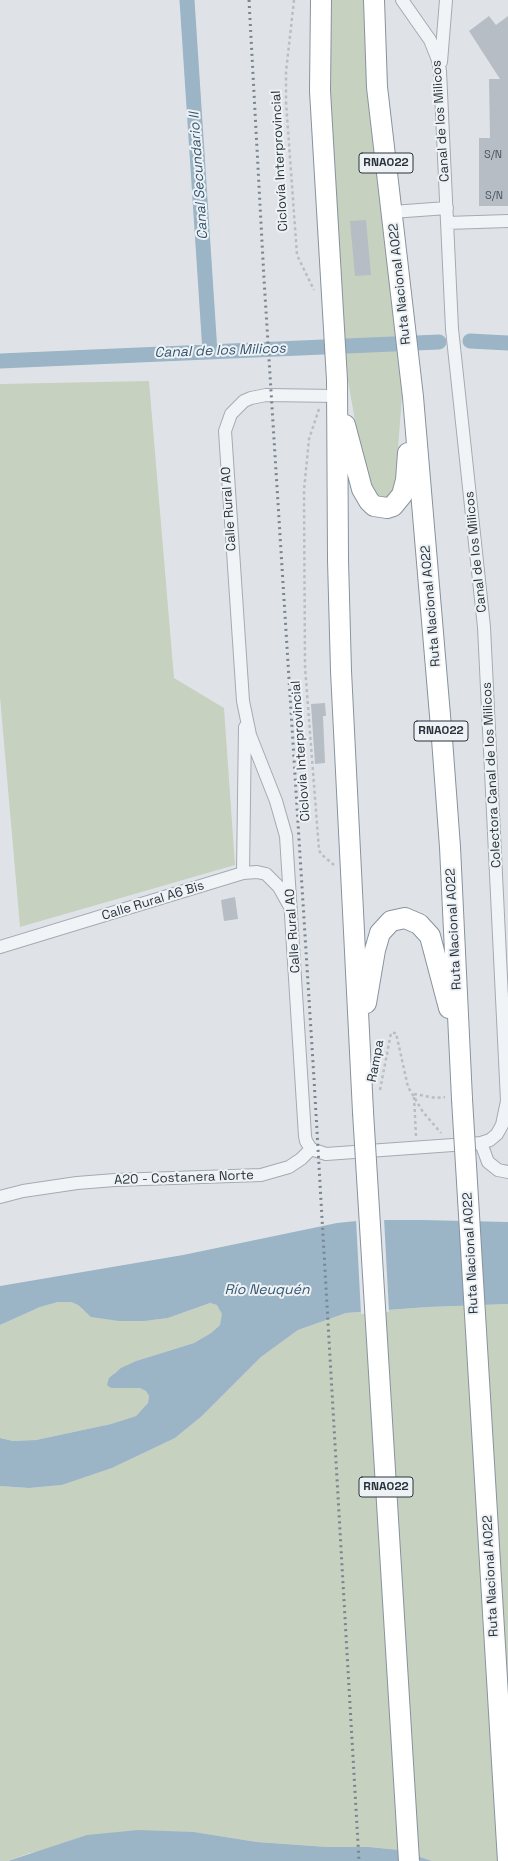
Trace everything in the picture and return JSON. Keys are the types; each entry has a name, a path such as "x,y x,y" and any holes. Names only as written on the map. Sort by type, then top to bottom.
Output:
{"highway":[{"name":"RNA022","path":"322,0 320,91 333,315 333,390 340,664 363,1112 409,1861"},
{"name":"Ruta Nacional A022","path":"374,0 378,86 413,397 448,817 462,1099 508,1861"},
{"path":"333,390 364,495 369,501 380,508 393,506 402,495 404,488 413,397"},
{"path":"360,1040 380,933 391,921 405,918 419,924 426,930 432,940 460,1055"}],"street":[{"name":"Canal de los Milicos","path":"402,0 432,45 438,60 440,71 452,329 485,635"},
{"path":"440,71 446,0"},
{"path":"392,212 447,208"},
{"path":"448,223 508,222"},
{"name":"Calle Rural A0","path":"311,1149 306,1141 288,853 282,819 250,735 246,718 241,680 224,440 226,422 236,407 251,398 266,395 333,390"},
{"name":"Colectora Canal de los Milicos","path":"481,1143 490,1140 502,1126 507,1101 485,635"},
{"name":"Calle Rural A0","path":"244,873 244,742 246,718"},
{"name":"Calle Rural A6 Bis","path":"0,947 244,873 257,872 266,874 279,887 291,908"},
{"path":"311,1149 326,1154 481,1143 488,1162 498,1170 508,1172"},
{"name":"A20 - Costanera Norte","path":"0,1197 23,1191 77,1183 115,1180 261,1175 289,1167 301,1159 311,1149"}],"path":[{"name":"Ciclovía Interprovincial","path":"294,0 286,72 286,102 295,241 299,261 317,295"},
{"name":"Ciclovía Interprovincial","path":"333,390 309,439 304,490 305,667 319,850 321,854 338,869"},
{"name":"Rampa","path":"380,1093 391,1033 396,1033 407,1082 414,1094"},
{"path":"414,1094 436,1098"},
{"path":"414,1094 423,1112 450,1145"},
{"path":"414,1094 417,1147"}],"green space":[{"path":"331,0 365,0 401,366 402,397 395,486 389,497 382,498 378,498 364,472 348,381 340,283 331,116"},
{"path":"149,381 174,678 224,708 235,865 20,927 0,697 0,384"},
{"path":"58,1302 71,1302 78,1305 84,1311 119,1321 145,1321 168,1318 210,1303 217,1305 220,1308 222,1320 220,1325 211,1333 194,1343 136,1361 114,1373 111,1388 140,1388 146,1391 149,1396 148,1403 136,1416 111,1424 36,1440 13,1441 0,1438 0,1325 40,1307"},
{"path":"508,1304 508,1861 432,1861 399,1850 369,1847 327,1847 257,1842 194,1832 30,1853 8,1861 0,1861 0,1486 29,1488 62,1485 112,1468 175,1438 202,1416 261,1357 298,1330 346,1313 428,1307"}],"water":[{"name":"Río Neuquén","path":"366,1220 508,1222 508,1304 428,1307 346,1313 298,1330 261,1357 202,1416 175,1438 112,1468 62,1485 29,1488 0,1486 0,1438 13,1441 36,1440 111,1424 136,1416 148,1403 149,1396 146,1391 140,1388 111,1388 107,1385 109,1378 121,1368 136,1361 194,1343 211,1333 220,1325 222,1314 217,1305 210,1303 168,1318 145,1321 119,1321 91,1317 78,1305 71,1302 58,1302 40,1307 0,1325 0,1286 183,1255 337,1223"},
{"path":"138,1830 194,1832 257,1842 327,1847 369,1847 399,1850 432,1861 8,1861 87,1835"}],"pier":[{"path":"384,1218 389,1312 361,1314 356,1219"}],"building":[{"path":"489,16 496,25 508,16 508,206 479,206 479,138 490,138 489,79 500,79 469,31"},
{"path":"366,220 371,275 355,276 350,221"},
{"path":"325,703 326,716 323,716 325,763 315,764 311,704"},
{"path":"235,897 238,919 224,921 221,900"}],"waterway":[{"name":"Canal Secundario II","path":"187,0 210,352"},
{"name":"Canal de los Milicos","path":"470,341 508,343"},
{"name":"Canal de los Milicos","path":"0,361 439,342"}],"railway":[{"path":"249,0 264,279 314,1079 359,1861"}]}
